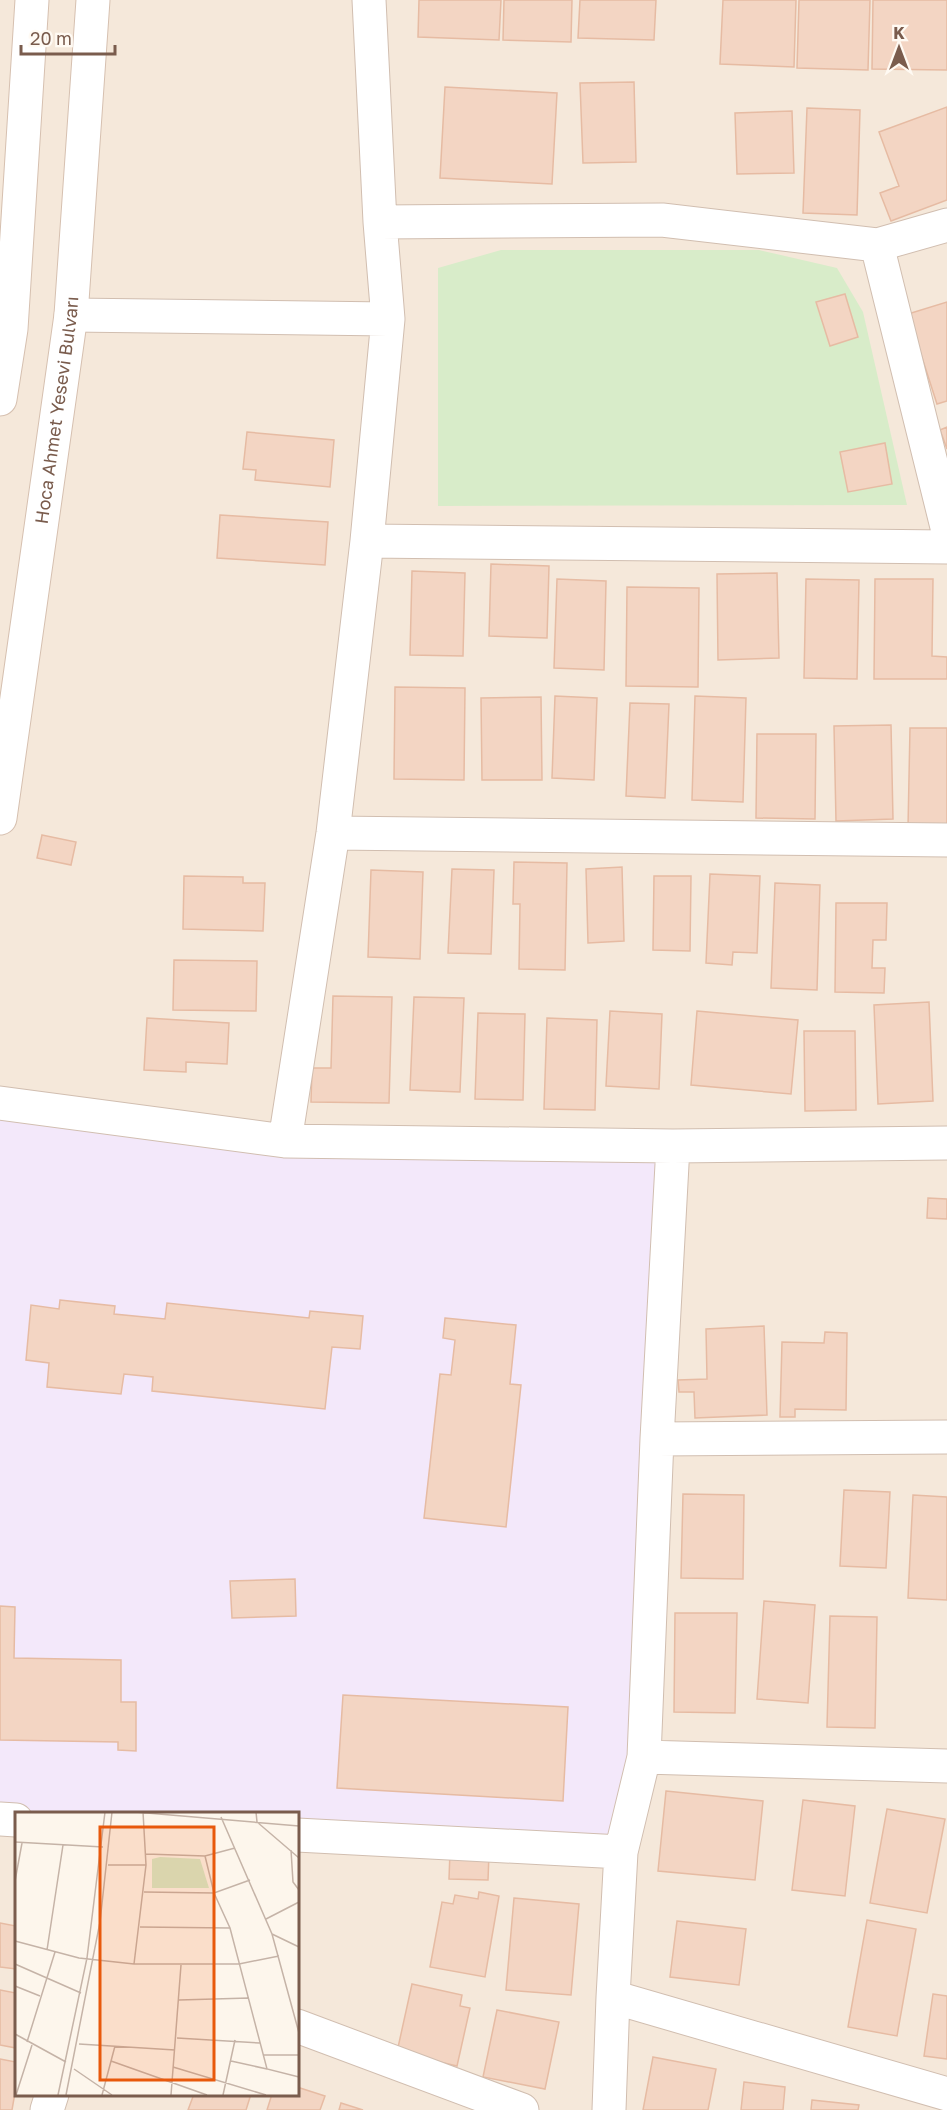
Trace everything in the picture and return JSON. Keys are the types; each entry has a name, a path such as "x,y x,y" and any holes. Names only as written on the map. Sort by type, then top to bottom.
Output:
{"street":[{"path":"0,399 10,329 11,165 32,0"},
{"name":"Hoca Ahmet Yesevi Bulvarı","path":"0,818 71,315 93,0"},
{"path":"285,1142 333,833 367,541 388,319 380,222 369,0"},
{"path":"380,222 662,219 877,245 947,225"},
{"path":"877,245 947,527"},
{"path":"71,315 388,319"},
{"path":"367,541 947,547"},
{"path":"333,833 947,840"},
{"path":"0,1103 285,1142 673,1146 947,1143"},
{"path":"609,2110 621,1852 644,1756 657,1439 673,1146"},
{"path":"657,1439 947,1437"},
{"path":"644,1756 947,1766"},
{"path":"0,1819 15,1820"},
{"path":"298,1835 621,1852"},
{"path":"613,1997 947,2094"},
{"path":"298,2026 522,2110"},
{"path":"47,2110 52,2095"}],"shaded area":[{"path":"0,0 947,0 947,2110 0,2110"},
{"path":"0,1103 285,1141 673,1146 621,1852 298,1835 298,1812 15,1812 0,1819"}],"green space":[{"path":"501,250 759,250 837,268 863,312 907,505 438,506 438,268"}],"building":[{"path":"419,0 501,0 499,40 418,37"},
{"path":"504,0 572,0 571,42 503,40"},
{"path":"580,0 656,0 654,40 578,38"},
{"path":"723,0 796,0 794,67 720,64"},
{"path":"799,0 870,0 868,70 797,68"},
{"path":"873,0 947,0 947,70 872,69"},
{"path":"634,82 636,162 583,163 580,83"},
{"path":"445,87 557,93 552,184 440,178"},
{"path":"947,107 947,200 891,221 880,193 899,186 879,132"},
{"path":"807,108 860,110 857,215 803,213"},
{"path":"792,111 794,173 737,174 735,113"},
{"path":"845,294 858,337 830,346 816,302"},
{"path":"947,302 947,401 937,404 908,314"},
{"path":"947,427 947,449 940,430"},
{"path":"247,432 334,440 330,487 255,480 256,470 243,469"},
{"path":"885,443 892,484 848,492 840,452"},
{"path":"220,515 328,522 325,565 217,558"},
{"path":"491,564 549,566 547,638 489,636"},
{"path":"412,571 465,573 463,656 410,655"},
{"path":"777,573 779,658 718,660 717,574"},
{"path":"557,579 606,581 604,670 554,668"},
{"path":"806,579 859,580 857,679 804,678"},
{"path":"875,579 933,579 932,656 947,657 947,679 874,679"},
{"path":"627,587 699,588 698,687 626,686"},
{"path":"395,687 465,688 464,780 394,779"},
{"path":"555,696 597,698 594,780 552,778"},
{"path":"695,696 746,698 743,802 692,800"},
{"path":"541,697 542,780 482,780 481,698"},
{"path":"630,703 669,704 665,798 626,796"},
{"path":"891,725 893,819 836,821 834,726"},
{"path":"910,728 947,728 947,828 908,827"},
{"path":"757,734 816,734 815,819 756,818"},
{"path":"42,835 76,842 71,865 37,858"},
{"path":"514,862 567,863 565,970 519,969 520,904 513,904"},
{"path":"622,867 624,941 588,943 586,869"},
{"path":"452,869 494,870 491,954 448,953"},
{"path":"371,870 423,872 420,959 368,957"},
{"path":"710,874 760,876 757,953 733,952 732,965 706,963"},
{"path":"184,876 243,877 243,883 265,883 263,931 183,929"},
{"path":"654,876 691,876 690,951 653,950"},
{"path":"775,883 820,885 817,990 771,988"},
{"path":"836,903 887,903 886,940 873,940 872,968 885,968 884,993 835,992"},
{"path":"174,960 257,961 256,1011 173,1010"},
{"path":"333,996 392,997 389,1103 311,1102 312,1068 331,1068"},
{"path":"414,997 464,998 460,1092 410,1090"},
{"path":"929,1002 933,1101 878,1104 874,1005"},
{"path":"610,1011 662,1014 659,1089 606,1086"},
{"path":"697,1011 798,1020 791,1094 691,1085"},
{"path":"478,1013 525,1014 523,1100 475,1099"},
{"path":"147,1018 229,1023 227,1064 186,1062 186,1072 144,1070"},
{"path":"547,1018 597,1020 595,1110 544,1109"},
{"path":"804,1031 855,1031 856,1110 805,1111"},
{"path":"928,1198 947,1199 947,1219 927,1218"},
{"path":"60,1300 115,1306 114,1314 165,1319 167,1303 309,1318 310,1311 363,1316 360,1349 332,1347 325,1409 152,1391 153,1377 124,1374 121,1394 47,1387 49,1363 26,1360 31,1305 59,1309"},
{"path":"445,1318 516,1325 510,1384 521,1385 506,1527 424,1518 440,1374 451,1375 455,1340 443,1338"},
{"path":"764,1326 767,1415 695,1418 694,1392 679,1392 678,1380 707,1379 706,1329"},
{"path":"825,1332 847,1333 846,1410 795,1409 795,1417 780,1417 782,1342 824,1343"},
{"path":"844,1490 890,1492 886,1568 840,1566"},
{"path":"683,1494 744,1495 743,1579 681,1578"},
{"path":"913,1495 947,1497 947,1600 908,1598"},
{"path":"295,1579 296,1616 232,1618 230,1581"},
{"path":"764,1601 815,1605 808,1703 757,1699"},
{"path":"0,1606 15,1607 14,1658 121,1660 121,1702 136,1702 136,1751 118,1750 118,1742 0,1740"},
{"path":"675,1613 737,1613 735,1713 674,1712"},
{"path":"830,1616 877,1617 875,1728 827,1727"},
{"path":"343,1695 568,1707 563,1801 337,1788"},
{"path":"666,1791 763,1801 755,1880 658,1871"},
{"path":"803,1800 855,1806 845,1896 792,1890"},
{"path":"887,1809 945,1819 927,1913 870,1903"},
{"path":"450,1852 489,1854 488,1880 449,1879"},
{"path":"479,1892 499,1896 485,1977 430,1967 442,1902 453,1904 455,1895 478,1899"},
{"path":"514,1898 579,1904 571,1995 506,1990"},
{"path":"867,1920 916,1929 897,2036 848,2027"},
{"path":"677,1921 746,1929 739,1985 670,1977"},
{"path":"0,1923 15,1926 15,1969 0,1967"},
{"path":"412,1984 462,1995 460,2006 470,2008 457,2066 397,2052"},
{"path":"0,1990 15,1993 15,2048 0,2045"},
{"path":"933,1994 947,1996 947,2059 924,2056"},
{"path":"497,2010 559,2022 545,2089 483,2077"},
{"path":"653,2057 716,2069 708,2110 643,2110"},
{"path":"0,2059 15,2062 15,2093 12,2110 0,2110"},
{"path":"744,2082 785,2087 783,2110 741,2110"},
{"path":"298,2087 325,2096 320,2110 267,2110 272,2095 298,2095"},
{"path":"194,2095 251,2095 246,2110 188,2110"},
{"path":"812,2100 859,2105 858,2110 811,2110"},
{"path":"341,2103 363,2110 339,2110"}]}
